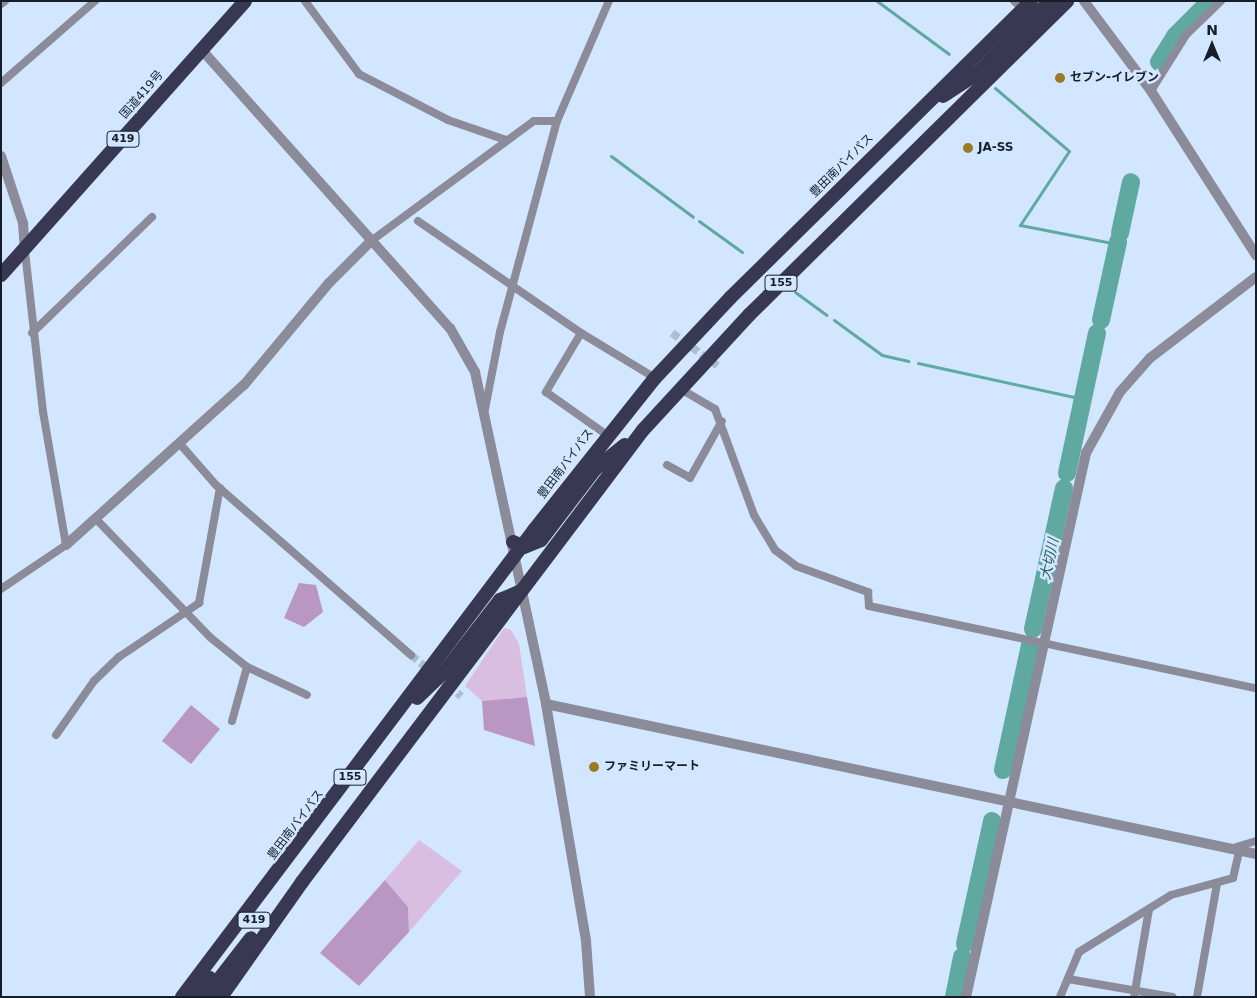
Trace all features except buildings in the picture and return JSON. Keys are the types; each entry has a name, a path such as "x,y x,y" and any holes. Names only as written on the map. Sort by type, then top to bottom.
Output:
{"highway":[{"name":"国道419号","path":"1,275 25,252 245,1"},
{"name":"155","path":"919,112 971,78 1050,1"},
{"name":"155","path":"221,997 302,882 522,594 643,430 679,388 1067,1"},
{"name":"豊田南バイパス","path":"182,997 398,714 517,548 655,378 919,112 1023,4"},
{"path":"517,548 541,540 595,469 643,430"},
{"path":"398,714 446,671 500,600 522,594"},
{"name":"419","path":"195,997 275,891 304,838"},
{"name":"419","path":"205,997 302,882"}],"street":[{"path":"1,4 5,1"},
{"path":"1,83 95,1"},
{"path":"305,1 359,74 455,123 506,140"},
{"path":"485,409 512,285 557,121 609,1"},
{"path":"1084,1 1151,91 1256,255"},
{"path":"1151,91 1186,35 1221,1"},
{"path":"201,49 459,342 485,409 517,548 522,594 546,704 586,941 590,997"},
{"path":"1,589 66,545 244,385 329,283 371,241 534,121 557,121"},
{"path":"1,156 23,223 32,333 66,545"},
{"path":"32,333 152,217"},
{"path":"418,221 581,333 655,378"},
{"path":"966,997 1042,643 1086,453 1120,392 1173,337 1256,277"},
{"path":"581,333 546,392 607,435"},
{"path":"679,388 715,409 722,421 754,515 786,561 868,592 869,606 1256,688"},
{"path":"667,464 690,478 722,421"},
{"path":"180,444 220,488 411,655"},
{"path":"56,735 94,681 119,657 184,615 199,603 220,488"},
{"path":"96,519 184,615 247,667 308,695"},
{"path":"232,721 247,667"},
{"path":"546,704 1256,854"},
{"path":"1228,849 1256,841"},
{"path":"1060,997 1079,952 1171,895 1217,884 1233,878 1239,851"},
{"path":"1197,997 1217,884"},
{"path":"1135,994 1149,909"},
{"path":"1068,979 1135,994 1172,997"}],"shaded area":[{"path":"299,583 316,585 323,612 304,627 284,618"},
{"path":"504,628 511,630 519,644 527,697 482,701 465,686"},
{"path":"527,697 535,746 484,730 482,701"},
{"path":"191,705 220,729 191,764 162,741"},
{"path":"419,840 462,871 409,932 408,907 385,880"},
{"path":"385,880 408,907 409,932 359,986 320,953"}],"waterway":[{"path":"877,1 949,54"},
{"name":"大切川","path":"1159,62 1175,36 1210,1"},
{"path":"995,88 1069,151 1020,225 1117,244"},
{"path":"611,156 693,217"},
{"name":"大切川","path":"1120,233 1131,182"},
{"path":"699,221 742,252"},
{"name":"大切川","path":"1101,320 1118,242"},
{"path":"795,292 827,315"},
{"path":"834,320 882,355 908,361"},
{"name":"大切川","path":"1067,473 1097,333"},
{"path":"918,363 1083,399"},
{"name":"大切川","path":"1033,629 1064,488"},
{"name":"大切川","path":"1003,770 1030,645"},
{"name":"大切川","path":"965,944 992,821"},
{"name":"大切川","path":"954,997 962,957"}],"tunnel":[{"path":"672,333 718,366"},
{"path":"411,655 461,696"}],"place":[{"name":"セブン-イレブン","path":"1060,78"},
{"name":"JA-SS","path":"968,148"},
{"name":"ファミリーマート","path":"594,767"}]}
